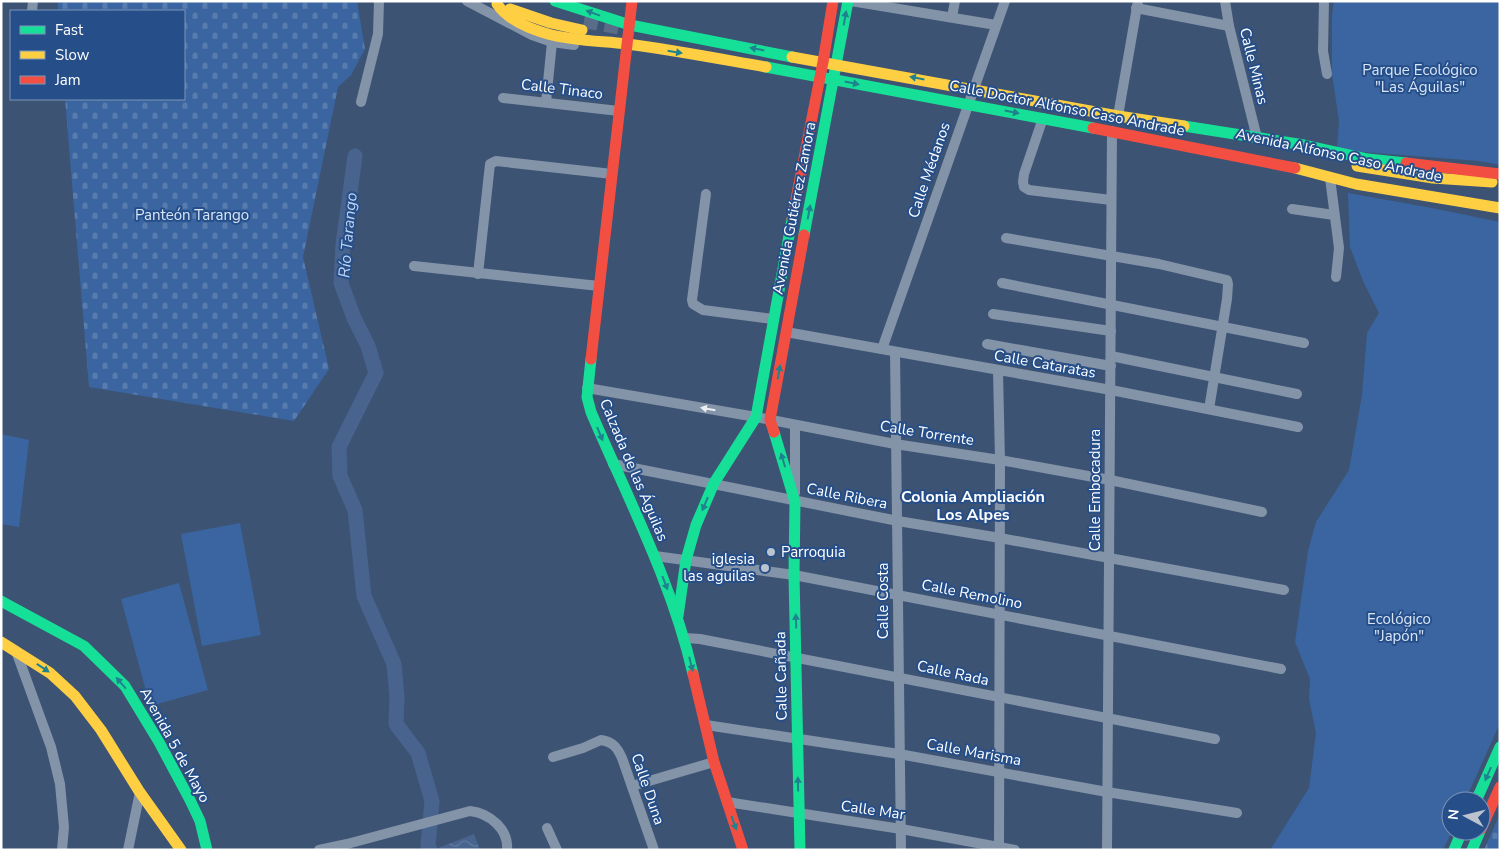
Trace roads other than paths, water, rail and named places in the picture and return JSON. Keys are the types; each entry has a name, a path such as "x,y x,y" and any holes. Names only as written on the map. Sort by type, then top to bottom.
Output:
{"street":[{"path":"361,102 378,34 379,1"},
{"path":"468,1 532,36 552,42 627,48"},
{"path":"494,3 551,23 583,25 514,1"},
{"name":"Calle Doctor Alfonso Caso Andrade","path":"555,1 630,25 973,90 1304,146 1368,159 1500,174"},
{"name":"Calzada de las Águilas","path":"632,1 586,397 613,464 655,556 678,617 685,638 714,762 743,850"},
{"name":"Avenida Gutiérrez Zamora","path":"756,417 833,1"},
{"path":"850,1 996,25"},
{"name":"Avenida Gutiérrez Zamora","path":"770,420 833,79 850,1"},
{"path":"952,17 955,1"},
{"name":"Calle Médanos","path":"882,349 1005,1"},
{"name":"Calle Minas","path":"1225,1 1229,26 1256,138"},
{"path":"1324,1 1323,51 1327,74"},
{"name":"Calle Doctor Alfonso Caso Andrade","path":"494,3 504,13 526,26 548,34 627,48 820,76 1280,164 1330,178 1391,191 1498,206"},
{"path":"1118,116 1137,4 1229,26"},
{"path":"546,102 552,42"},
{"name":"Calle Tinaco","path":"503,98 619,111"},
{"path":"1043,118 1024,174 1024,187 1029,190 1112,200"},
{"name":"Calle Embocadura","path":"1107,850 1112,131"},
{"name":"Avenida Alfonso Caso Andrade","path":"1498,206 1482,198 1355,176 1173,134 1395,173 1433,178 1500,182"},
{"path":"478,274 490,164 496,160 612,174"},
{"path":"1330,178 1339,248 1336,277"},
{"path":"706,194 693,304 703,310 773,320"},
{"path":"1454,200 1465,196"},
{"path":"1292,209 1334,215"},
{"path":"1006,238 1159,264 1224,278 1228,284 1209,410"},
{"path":"414,266 599,286"},
{"path":"780,284 795,286"},
{"path":"1002,284 1304,343"},
{"path":"993,314 1111,331"},
{"name":"Calle Cataratas","path":"786,332 1111,390 1298,427"},
{"path":"987,344 1111,361 1298,394"},
{"name":"Calle Costa","path":"895,352 901,850"},
{"path":"998,371 1000,460 999,848"},
{"name":"Calle Torrente","path":"586,388 756,417 895,444 1000,460 1110,480 1262,512"},
{"path":"678,617 686,560 696,525 714,484 756,417"},
{"name":"Calle Cañada","path":"770,420 795,502"},
{"name":"Calle Cañada","path":"795,425 794,575 800,850"},
{"name":"Calle Ribera","path":"613,464 795,502 1284,590"},
{"name":"Calle Remolino","path":"655,556 794,575 1281,669"},
{"name":"Avenida 5 de Mayo","path":"1,601 84,646 125,686 159,742 190,800 200,821 207,850"},
{"name":"Calle Rada","path":"685,638 700,639 1215,739"},
{"path":"1,642 54,676 76,696 181,850"},
{"path":"16,651 50,747 60,784 64,827 62,850"},
{"name":"Calle Marisma","path":"706,725 899,754 1107,792 1236,813"},
{"name":"Calle Duna","path":"553,757 583,748 594,742 607,741 617,748 654,850"},
{"path":"1480,791 1500,747"},
{"path":"632,786 714,762"},
{"path":"1491,807 1500,787"},
{"path":"128,850 140,792"},
{"name":"Calle Mar","path":"727,802 901,829 1015,850"},
{"path":"319,850 470,811 480,812 489,816 505,837 507,850"},
{"path":"547,828 557,850"}],"water":[{"path":"474,834 480,850 423,850 428,846 438,848"}],"waterway":[{"name":"Río Tarango","path":"355,156 343,244 341,283 354,318 368,346 376,373 339,447 340,476 355,510 364,596 394,664 397,697 396,724 418,753 432,801 428,846 430,850"}],"tunnel":[{"path":"584,21 627,29"}],"place":[{"name":"Parroquia","path":"771,552"},
{"name":"iglesia las aguilas","path":"765,568"}],"district":[{"name":"Colonia Ampliación Los Alpes","path":"973,505"}],"park label":[{"name":"Parque Ecológico \"Las Águilas\"","path":"1420,78"},
{"name":"Panteón Tarango","path":"192,215"},
{"name":"Ecológico \"Japón\"","path":"1399,628"}]}
